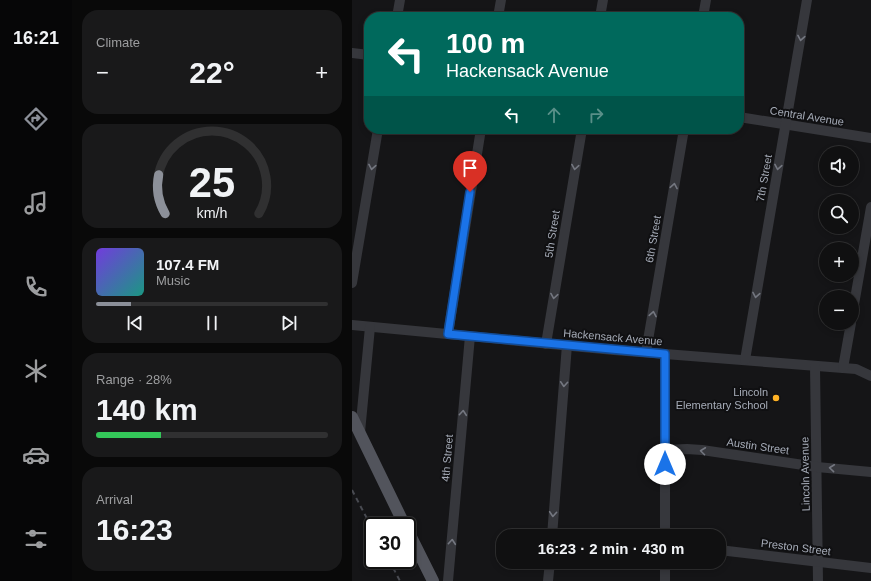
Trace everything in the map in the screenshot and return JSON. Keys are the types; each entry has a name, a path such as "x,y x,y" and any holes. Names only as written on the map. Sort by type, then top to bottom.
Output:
{"main road":[{"path":"352,417 401,517"},
{"path":"416,547 433,581"}],"street":[{"path":"398,12 400,0"},
{"path":"499,12 501,0"},
{"path":"601,12 603,0"},
{"path":"704,12 706,0"},
{"name":"7th Street","path":"745,360 807,0"},
{"path":"352,53 364,54"},
{"name":"Central Avenue","path":"744,118 871,138"},
{"path":"352,283 377,134"},
{"path":"448,334 480,134"},
{"name":"5th Street","path":"546,344 581,134"},
{"name":"6th Street","path":"646,352 683,134"},
{"path":"857,290 871,207"},
{"name":"Hackensack Avenue","path":"352,325 546,344 856,369 871,376"},
{"path":"360,432 370,327"},
{"path":"843,368 850,330"},
{"name":"4th Street","path":"448,581 470,336"},
{"path":"553,529 567,345"},
{"path":"665,354 666,529"},
{"name":"Lincoln Avenue","path":"815,366 819,562 818,581"},
{"name":"Austin Street","path":"665,450 702,450 817,467 871,472"},
{"name":"Preston Street","path":"726,551 871,568"},
{"path":"548,581 549,569"},
{"path":"665,569 665,581"}],"railway":[{"path":"352,490 366,517"},
{"path":"394,569 400,581"}],"place":[{"name":"Lincoln Elementary School","path":"776,398"}],"route":[{"path":"470,192 448,334 665,354 665,464"}]}
